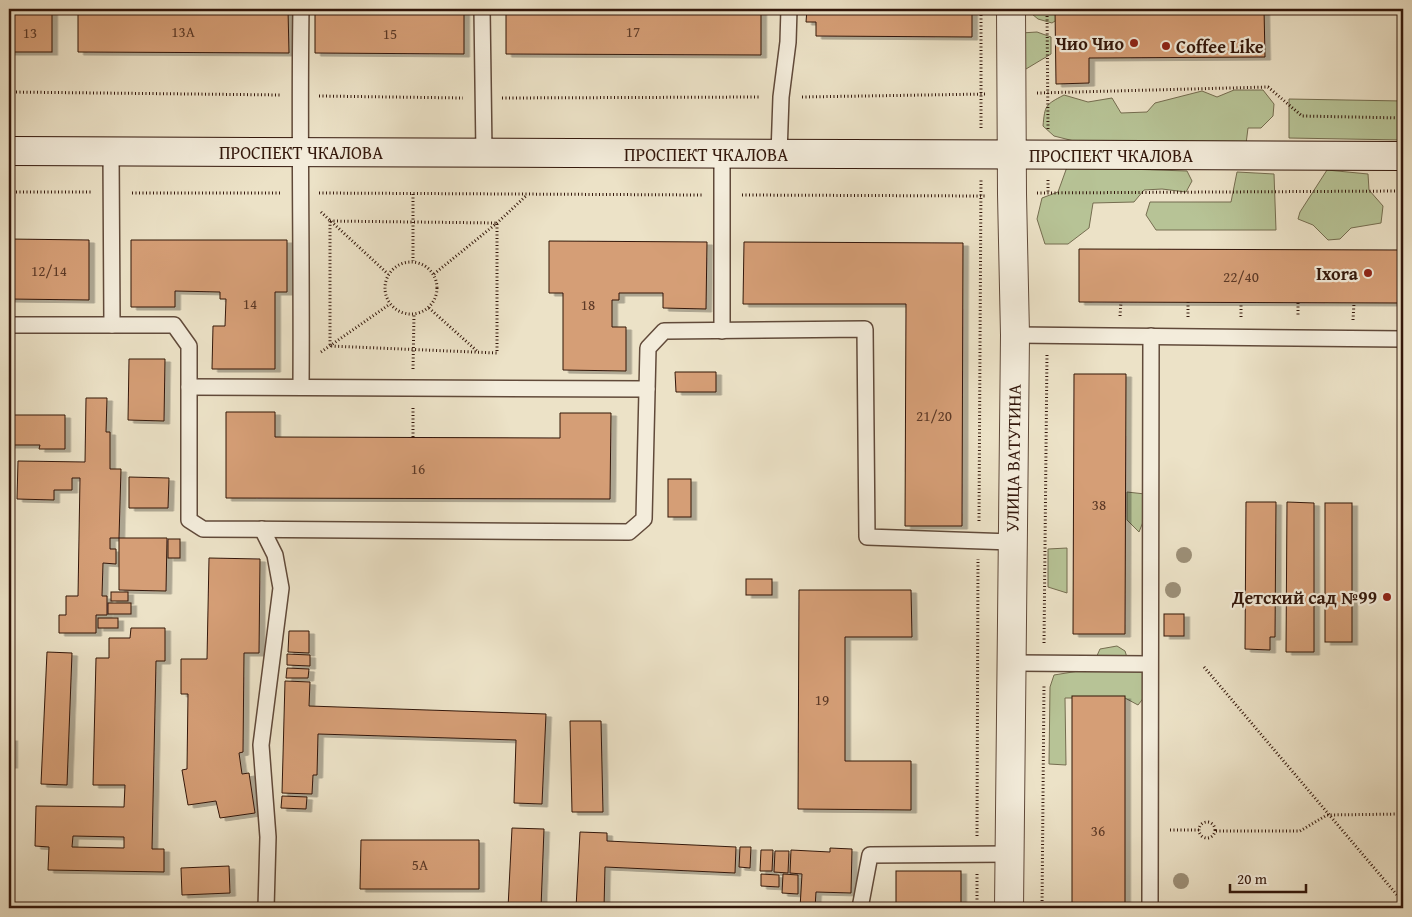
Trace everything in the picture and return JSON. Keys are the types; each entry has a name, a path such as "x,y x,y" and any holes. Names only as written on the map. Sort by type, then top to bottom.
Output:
{"main road":[{"name":"УЛИЦА ВАТУТИНА","path":"1010,908 1015,335 1011,9"},
{"name":"ПРОСПЕКТ ЧКАЛОВА","path":"9,151 1403,156"}],"lane":[{"path":"301,9 301,387"},
{"path":"482,9 484,153"},
{"path":"779,154 781,97 788,42 789,9"},
{"path":"111,151 112,324"},
{"path":"722,154 722,331"},
{"path":"9,325 174,325 189,346 189,520 203,529 629,532 644,519 648,348 664,331 865,330 867,537 1012,542"},
{"path":"1015,335 1403,339"},
{"path":"1150,908 1151,336"},
{"path":"189,387 647,389"},
{"path":"262,529 275,556 281,588 260,744 268,837 266,908"},
{"path":"1012,663 1149,664"},
{"path":"860,908 870,856 1010,854"}],"path":[{"path":"977,908 981,9"},
{"path":"1047,9 1048,192"},
{"path":"9,92 484,98 781,97 1268,87 1302,116 1403,118"},
{"path":"300,193 388,274"},
{"path":"413,194 413,261"},
{"path":"434,274 497,223 527,194"},
{"path":"330,221 497,223"},
{"path":"330,221 330,346"},
{"path":"330,346 496,352 497,223"},
{"path":"413,261 425,265 434,274 438,286 436,298 429,308 414,314 401,313 390,304 385,295 385,284 388,274 404,262 413,261"},
{"path":"301,366 390,304"},
{"path":"429,308 477,352"},
{"path":"1042,908 1047,335"},
{"path":"1204,667 1403,902"},
{"path":"1216,830 1300,831 1327,816 1403,814"},
{"path":"1209,822 1214,825 1216,830 1214,835 1206,839 1202,837 1200,830 1203,823 1209,822"},
{"path":"1150,830 1200,830"}],"green space":[{"path":"1026,9 1069,9 1067,13 1052,23 1038,19"},
{"path":"1037,32 1051,37 1051,54 1026,69 1019,61 1021,33"},
{"path":"1234,90 1263,90 1274,104 1273,116 1261,128 1248,128 1246,144 1074,141 1054,136 1043,126 1047,106 1064,95 1088,102 1112,98 1121,113 1147,112 1155,103 1202,91 1217,97"},
{"path":"1289,99 1403,101 1403,140 1289,138"},
{"path":"1067,167 1187,171 1192,181 1186,192 1162,189 1144,190 1134,202 1093,203 1089,228 1068,244 1045,244 1037,219 1042,198 1058,192"},
{"path":"1327,170 1368,174 1369,190 1383,206 1381,223 1351,228 1340,239 1328,240 1313,225 1298,219 1300,212"},
{"path":"1237,172 1274,174 1276,230 1156,230 1146,215 1150,202 1231,202"},
{"path":"1127,492 1145,494 1147,512 1139,532 1127,520"},
{"path":"1067,548 1067,593 1048,587 1048,549"},
{"path":"1117,646 1125,651 1130,667 1141,661 1156,682 1138,705 1125,698 1065,698 1066,765 1049,764 1050,687 1054,675 1091,669 1100,649"}],"building":[{"path":"78,9 288,9 289,53 78,52"},
{"path":"506,9 761,9 761,55 506,54"},
{"path":"807,9 972,9 972,37 816,36 816,22 806,22"},
{"path":"1055,9 1264,9 1265,57 1089,58 1089,83 1056,84"},
{"path":"9,12 52,12 52,52 9,52"},
{"path":"315,12 464,12 464,54 315,53"},
{"path":"9,239 89,240 89,300 9,299"},
{"path":"131,240 287,240 287,292 275,292 275,369 212,369 213,326 225,326 226,299 220,299 220,292 175,291 175,307 131,307"},
{"path":"549,241 707,242 706,309 663,308 663,293 619,293 619,300 612,300 612,327 626,327 626,371 563,370 563,293 549,293"},
{"path":"744,242 963,243 962,526 905,526 906,304 743,304"},
{"path":"1079,249 1403,250 1403,303 1079,302"},
{"path":"129,359 165,359 164,421 128,420"},
{"path":"675,372 716,372 716,392 676,392"},
{"path":"1074,374 1126,374 1125,634 1073,634"},
{"path":"86,398 107,398 106,432 110,432 110,469 121,469 119,538 110,538 110,549 116,549 116,564 103,563 102,596 107,596 107,615 96,615 96,633 59,633 59,615 66,615 66,596 78,596 80,478 72,478 72,490 54,490 54,500 17,499 18,461 85,462"},
{"path":"226,412 275,412 275,437 560,438 560,413 611,413 610,499 226,498"},
{"path":"9,415 65,415 65,449 39,449 40,445 9,445"},
{"path":"129,477 169,478 168,508 129,508"},
{"path":"668,479 691,479 691,517 668,517"},
{"path":"1246,502 1276,502 1275,637 1270,637 1270,650 1245,649"},
{"path":"1287,502 1314,503 1314,652 1286,652"},
{"path":"1325,503 1352,503 1352,642 1325,642"},
{"path":"119,538 167,538 166,591 119,590"},
{"path":"168,539 180,539 180,558 168,558"},
{"path":"209,558 260,559 259,653 244,653 243,752 239,753 242,774 249,773 255,813 220,818 216,801 188,805 182,770 187,769 188,694 181,694 181,659 207,659"},
{"path":"746,579 772,579 772,595 746,595"},
{"path":"799,590 911,590 912,637 845,637 845,761 911,761 911,810 798,809"},
{"path":"111,592 128,592 128,601 111,601"},
{"path":"108,603 131,603 131,614 108,614"},
{"path":"1164,614 1184,614 1184,636 1164,636"},
{"path":"98,618 118,618 118,628 98,628"},
{"path":"131,628 165,628 165,661 156,661 152,849 164,849 164,872 48,870 49,847 35,846 36,806 124,807 125,785 93,785 96,658 109,658 109,638 130,638","holes":["73,836 124,837 124,848 72,847"]},
{"path":"289,631 309,631 309,653 288,652"},
{"path":"47,652 72,653 67,785 41,784"},
{"path":"287,654 310,655 310,666 287,665"},
{"path":"287,668 309,669 308,678 286,678"},
{"path":"285,681 310,682 309,706 546,714 542,804 514,803 516,740 318,734 317,775 313,775 312,794 282,793"},
{"path":"1072,696 1125,696 1125,908 1072,908"},
{"path":"570,721 601,721 603,812 572,812"},
{"path":"9,738 12,738 12,765 9,765"},
{"path":"282,796 307,797 306,809 281,808"},
{"path":"512,828 544,829 541,908 508,908"},
{"path":"580,832 607,833 607,841 736,847 735,873 605,867 604,908 576,908"},
{"path":"361,840 479,840 479,889 360,889"},
{"path":"740,847 751,847 750,868 739,867"},
{"path":"830,848 852,849 851,893 816,892 815,908 800,908 802,874 790,873 791,850 830,852"},
{"path":"761,850 773,850 772,871 760,871"},
{"path":"775,851 789,851 788,873 774,872"},
{"path":"229,866 230,893 182,895 181,868"},
{"path":"896,871 961,871 961,908 896,908"},
{"path":"761,874 779,875 779,887 761,886"},
{"path":"783,874 798,875 798,894 782,893"}],"place":[{"name":"Чио Чио","path":"1134,43"},
{"name":"Coffee Like","path":"1166,46"},
{"name":"Ixora","path":"1368,273"},
{"name":"Детский сад №99","path":"1387,597"}]}
